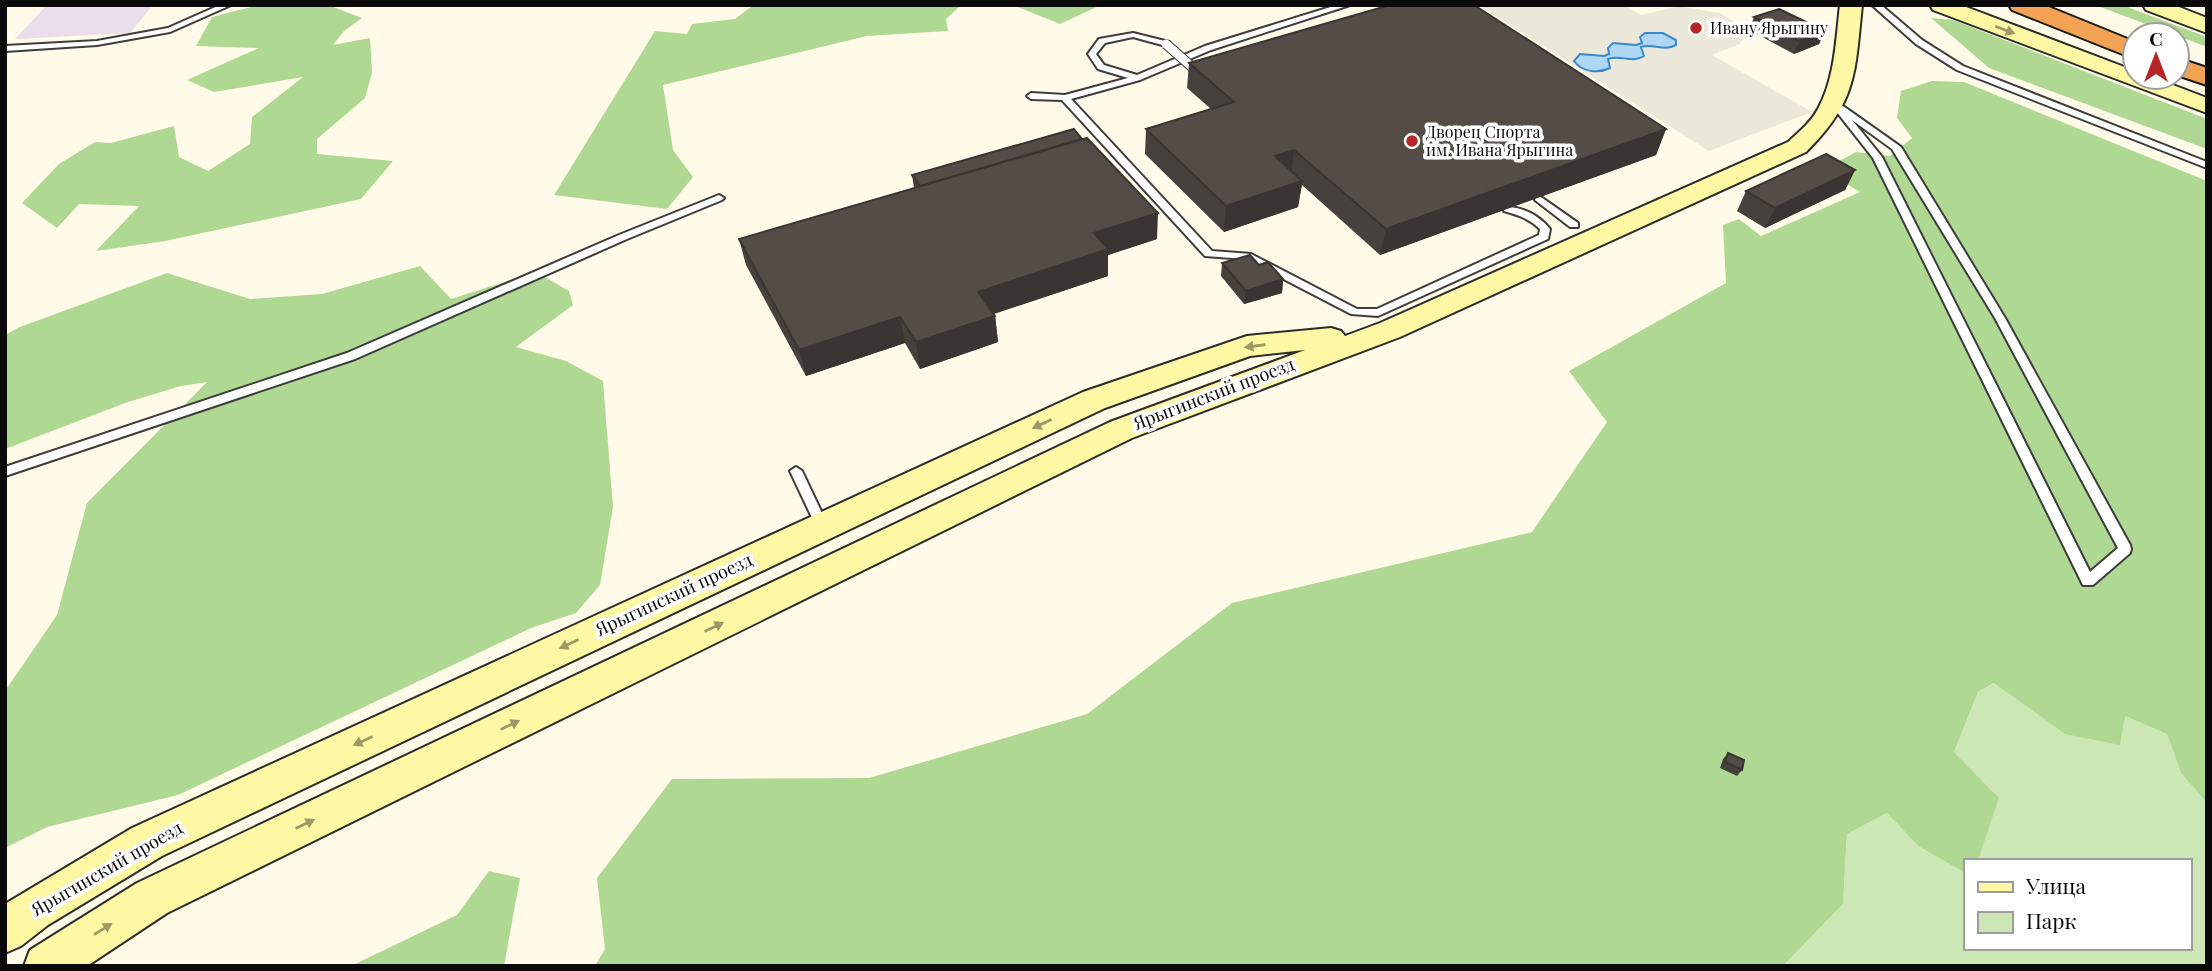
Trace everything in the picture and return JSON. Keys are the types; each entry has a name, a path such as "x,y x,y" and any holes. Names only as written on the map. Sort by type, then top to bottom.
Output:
{"highway":[{"path":"2021,5 2121,45"},
{"path":"2048,5 2121,34"}],"main road":[{"name":"Ярыгинский проезд","path":"46,966 152,898 1153,417 1371,335 1391,330 1797,148 1826,118 1833,102 1843,62 1851,5"},
{"path":"1941,5 2207,106"},
{"path":"2154,5 2207,26"},
{"name":"Ярыгинский проезд","path":"5,931 33,910 147,842 1125,387 1247,346 1371,335"},
{"path":"1125,387 1153,417"}],"lane":[{"path":"5,49 97,43 170,30 228,5"},
{"path":"1031,96 1065,98 1137,78 1208,48 1346,5"},
{"path":"1876,5 1919,42 1960,68 2207,165"},
{"path":"1137,78 1101,67 1092,54 1102,41 1133,35 1166,44 1208,82"},
{"path":"1065,98 1209,254 1248,257 1354,312 1378,313 1544,237 1545,229 1540,222 1528,214 1507,209"},
{"path":"1833,102 1896,147 2000,318 2119,537 2125,549 2088,581 1877,157 1833,102"},
{"path":"5,472 351,356 719,198"},
{"path":"1538,198 1574,225"},
{"path":"796,471 822,526"}],"shaded area":[{"path":"47,5 153,5 130,33 15,39"},
{"path":"1478,5 1624,5 1641,15 1679,6 1720,13 1738,24 1744,37 1740,44 1712,55 1812,112 1709,151"}],"green space":[{"path":"259,5 328,5 362,18 344,31 333,45 370,38 372,73 365,98 317,139 317,154 393,161 361,199 165,241 96,251 139,206 79,204 57,228 22,203 59,164 95,142 111,143 174,126 179,157 208,171 250,144 252,117 303,77 214,92 187,80 259,48 196,46 212,17"},
{"path":"749,5 961,5 946,19 948,31 867,36 663,85 673,150 693,177 667,209 554,195 655,31 687,34 692,24 735,19 751,7"},
{"path":"1013,5 1101,5 1060,24"},
{"path":"2095,5 2122,5 2164,21 2138,21"},
{"path":"1931,18 1953,20 2121,85 2121,91 2135,91 2207,119 2207,149 1989,68"},
{"path":"2191,31 2207,37 2207,47 2191,41"},
{"path":"1932,81 1964,82 2207,181 2207,803 2181,773 2167,734 2125,716 2120,745 2065,734 1994,683 1978,692 1954,752 1999,798 1979,859 1964,859 1964,872 1918,846 1887,813 1847,834 1843,904 1783,966 595,966 605,949 597,878 672,779 869,778 1087,714 1232,603 1532,532 1607,422 1569,371 1726,283 1723,225 1739,219 1761,236 1860,192 1822,170 1856,152 1890,156 1912,138 1897,118 1901,91"},
{"path":"420,266 451,299 536,272 569,291 573,305 516,347 566,361 603,381 613,507 600,585 576,613 531,628 178,795 47,827 5,848 5,691 57,615 87,503 207,382 181,386 128,402 5,449 5,335 20,327 167,273 250,299 322,294"},
{"path":"1995,683 2065,734 2125,716 2167,734 2181,773 2207,803 2207,966 1783,966 1843,904 1847,834 1887,813 1918,846 1964,872 1964,950 2191,950 2191,859 1979,859 1999,798 1954,752 1978,692"},
{"path":"489,871 520,878 504,966 351,966 457,915"}],"water":[{"path":"1645,33 1663,33 1676,40 1676,45 1667,48 1641,47 1644,56 1635,59 1608,59 1610,68 1600,71 1586,70 1574,61 1580,54 1609,54 1608,48 1613,43 1642,43 1640,37"}],"building":[{"name":"Дворец Спорта им. Ивана Ярыгина","path":"1390,5 1474,5 1666,129 1386,229 1294,150 1275,156 1302,181 1226,206 1146,129 1234,102 1189,63"},
{"path":"1779,9 1825,31 1799,41 1754,17"},
{"path":"1074,129 1082,139 920,186 912,175"},
{"path":"1087,138 1158,213 1094,233 1108,249 978,292 995,316 916,342 900,317 799,350 739,239"},
{"path":"1826,154 1855,170 1775,208 1746,191"},
{"path":"1250,255 1259,265 1268,262 1283,279 1246,291 1222,263"},
{"path":"1728,753 1744,760 1742,770 1725,762"}],"place":[{"name":"Ивану Ярыгину","path":"1696,28"},
{"name":"Дворец Спорта им. Ивана Ярыгина","path":"1412,141"}]}
